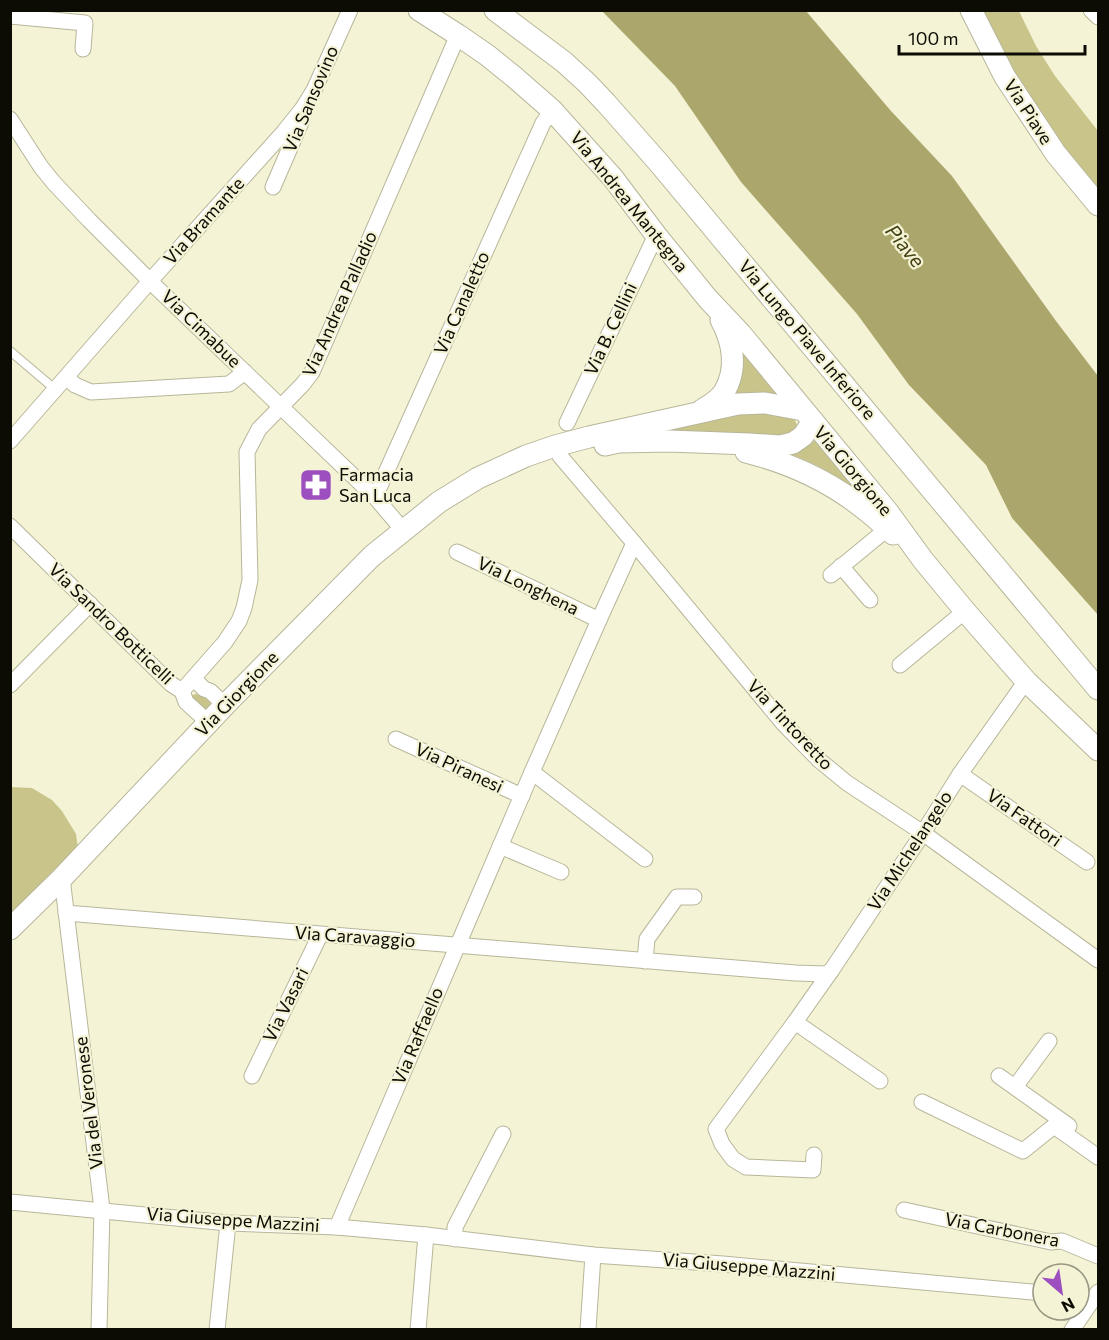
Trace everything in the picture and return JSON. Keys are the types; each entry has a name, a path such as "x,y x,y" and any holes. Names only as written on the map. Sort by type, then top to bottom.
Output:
{"main road":[{"name":"Via Andrea Mantegna","path":"419,10 458,35 513,76 552,110 613,178 708,299 741,334 808,416"},
{"name":"Via Lungo Piave Inferiore","path":"495,10 564,62 606,103 658,162 1098,689"},
{"name":"Via Piave","path":"971,10 1005,77 1056,154 1098,204"},
{"name":"Via Giorgione","path":"700,412 724,392 730,379 733,358 731,344 724,327 708,299"},
{"name":"Via Giorgione","path":"10,929 372,556 439,502 478,478 526,456 555,446 738,404 782,405 808,416 888,512 965,612 1026,681 1098,750"},
{"name":"Via Giorgione","path":"478,478 620,442 669,441 780,446 793,443 803,436 808,416"},
{"name":"Via Giorgione","path":"699,443 762,456 803,471 834,488 867,511 923,560"}],"street":[{"name":"Via Sansovino","path":"273,187 302,120 303,108 314,90 350,10"},
{"path":"1091,10 1098,17"},
{"path":"10,16 85,23 83,49"},
{"name":"Via Andrea Palladio","path":"182,691 225,642 239,621 244,608 250,580 248,452 260,429 312,372 458,35"},
{"name":"Via Bramante","path":"10,441 303,108"},
{"name":"Via Canaletto","path":"375,497 543,123 552,110"},
{"name":"Via Cimabue","path":"10,119 54,183 150,281 375,497 403,530"},
{"name":"Via B. Cellini","path":"567,423 656,235"},
{"path":"67,378 75,385 91,392 228,384 245,372"},
{"name":"Via Tintoretto","path":"560,456 783,723 819,760 847,783 923,833 1098,960"},
{"name":"Via Sandro Botticelli","path":"10,526 171,684 182,691 186,702 209,723"},
{"name":"Via Giorgione","path":"870,600 836,571 887,529"},
{"name":"Via Raffaello","path":"337,1227 457,944 634,543"},
{"name":"Via Longhena","path":"457,552 599,620"},
{"path":"10,686 90,604"},
{"path":"900,665 965,612"},
{"name":"Via Sandro Botticelli","path":"194,679 225,705"},
{"name":"Via Michelangelo","path":"814,1155 813,1170 746,1167 733,1159 722,1144 716,1130 831,971 960,774 1026,681"},
{"name":"Via Piranesi","path":"396,739 522,796"},
{"path":"532,772 645,859"},
{"name":"Via Fattori","path":"960,774 1087,862"},
{"path":"500,846 561,872"},
{"name":"Via del Veronese","path":"62,878 102,1209 99,1329"},
{"path":"645,961 647,939 677,897 694,897"},
{"name":"Via Caravaggio","path":"66,913 796,973 825,974 831,971"},
{"name":"Via Vasari","path":"252,1076 320,934"},
{"path":"795,1022 880,1081"},
{"path":"1015,1087 1049,1041"},
{"path":"999,1076 1098,1146"},
{"path":"922,1102 1023,1151 1054,1126 1098,1157"},
{"path":"455,1239 455,1227 503,1134"},
{"name":"Via Giuseppe Mazzini","path":"10,1202 102,1209 228,1223 337,1227 593,1255 723,1264 1031,1292"},
{"name":"Via Carbonera","path":"904,1210 1051,1242 1062,1240 1098,1256"},
{"path":"217,1329 228,1223"},
{"path":"418,1329 426,1235"},
{"path":"588,1329 593,1255"},
{"path":"1072,1329 1092,1296"}],"lane":[{"path":"10,351 56,390"}],"shaded area":[{"path":"978,11 1019,11 1036,46 1055,76 1098,131 1098,195 1049,133"},
{"path":"736,337 787,398 739,398 728,393"},
{"path":"749,406 794,418 798,432 788,439 635,434"},
{"path":"820,438 861,494 827,471 789,454"},
{"path":"195,694 209,698 211,708 206,712 191,696"},
{"path":"11,787 32,788 52,800 62,811 76,834 78,848 11,916"}],"water":[{"name":"Piave","path":"602,11 806,11 891,111 952,176 1098,376 1098,615 1012,518 986,465 909,385 857,314 741,182 675,86"}],"place":[{"name":"Farmacia San Luca","path":"316,485"}]}
